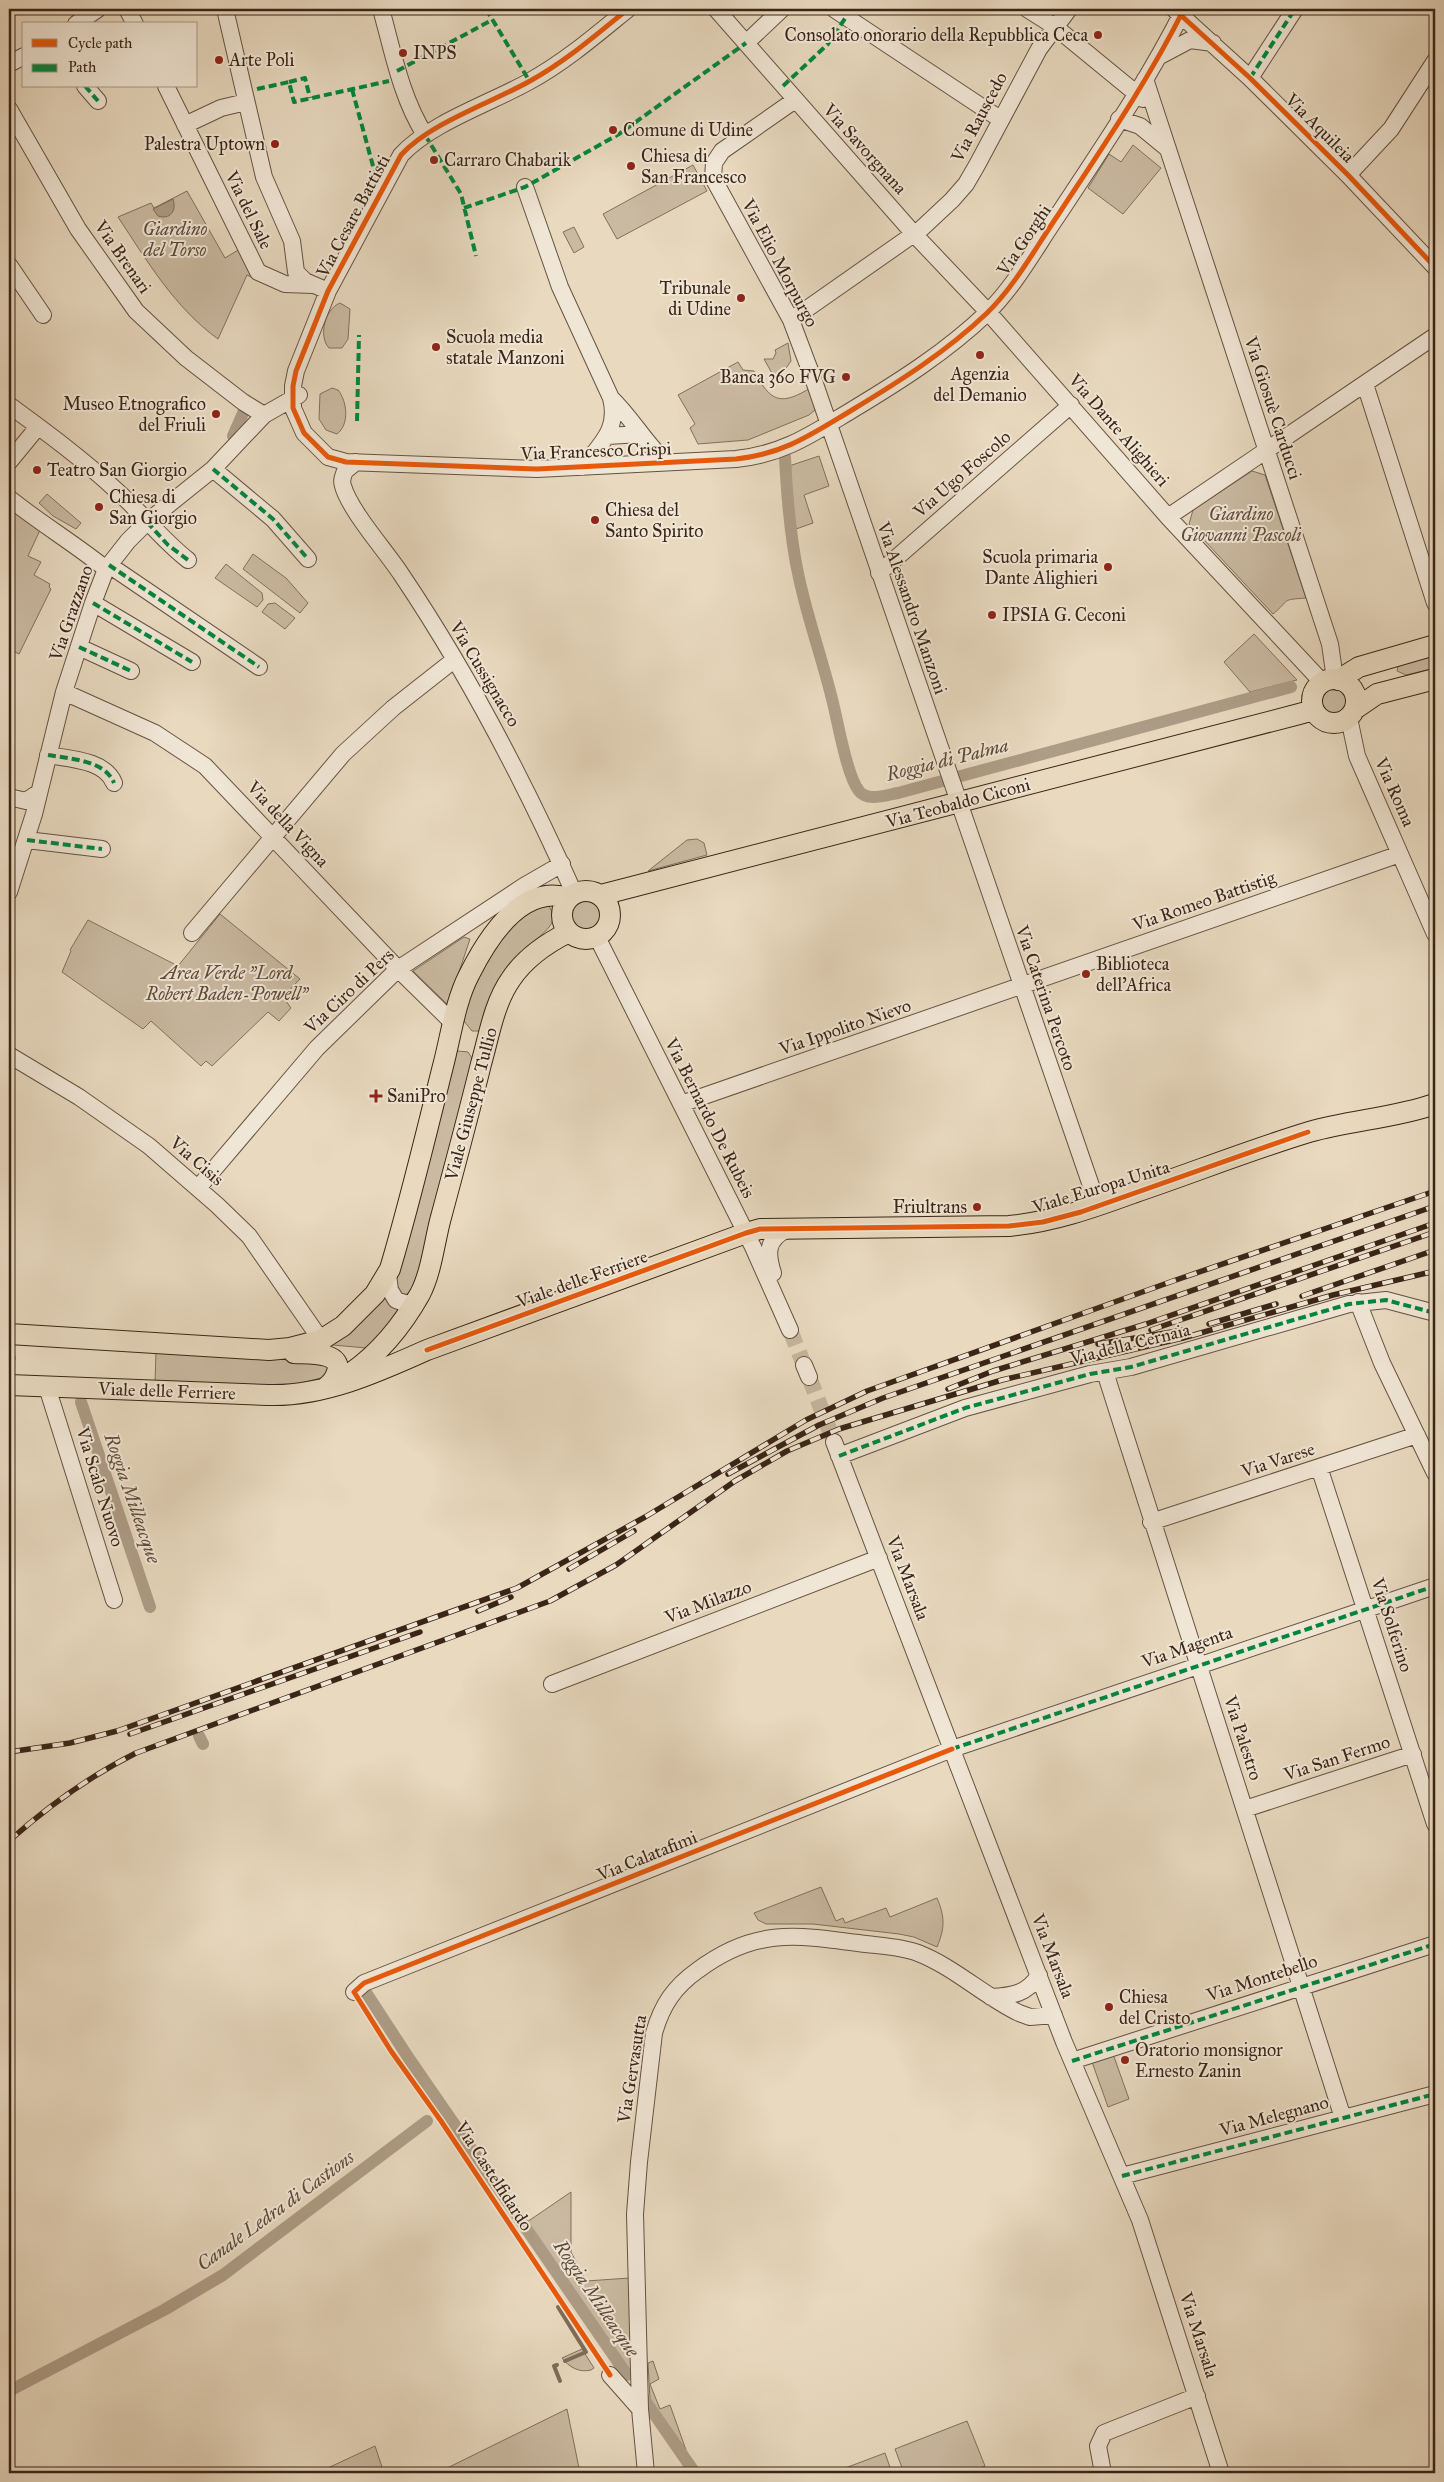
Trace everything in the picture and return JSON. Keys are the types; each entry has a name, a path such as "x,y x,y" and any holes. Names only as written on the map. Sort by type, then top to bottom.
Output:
{"main road":[{"path":"1435,645 1358,667 1332,681 1312,697 1313,708 1316,715 1328,723 1342,722 1377,694 1435,679"},
{"path":"1332,681 1351,687 1357,701 1352,714"},
{"name":"Via Teobaldo Ciconi","path":"601,895 956,795 1303,713 1313,708"},
{"path":"587,890 601,895 608,904 610,919 607,928 597,936 582,938 569,932 564,925 562,914 571,896 587,890"},
{"name":"Viale Giuseppe Tullio","path":"321,1340 343,1326 362,1310 388,1275 453,1023 468,976 482,951 511,914 528,902 544,896 571,896"},
{"name":"Viale Giuseppe Tullio","path":"373,1356 402,1323 424,1284 488,1036 503,994 511,979 525,962 555,939 569,932"},
{"name":"Viale Europa Unita","path":"746,1233 760,1229 1017,1225 1043,1222 1098,1206 1308,1132 1366,1118 1414,1111 1435,1104"},
{"name":"Viale delle Ferriere","path":"9,1385 277,1396 301,1394 324,1389 746,1233"},
{"path":"9,1334 269,1350 328,1356 335,1360 338,1366 336,1377 324,1389"},
{"path":"269,1350 290,1348 321,1340"},
{"name":"Viale delle Ferriere","path":"324,1389 373,1356"}],"street":[{"path":"79,22 98,9"},
{"path":"127,9 134,22"},
{"path":"225,9 264,178 292,241 296,272 305,281 321,288"},
{"path":"381,9 397,71 416,121 425,135"},
{"name":"Via Cesare Battisti","path":"297,396 302,355 321,288 397,161 408,147 425,135 530,82 575,53 628,9"},
{"name":"Via Savorgnana","path":"716,9 914,234 988,312"},
{"path":"746,43 782,9"},
{"path":"834,9 1000,119"},
{"name":"Via Giosuè Carducci","path":"1027,9 1054,26 1154,109"},
{"name":"Via Rauscedo","path":"791,320 914,234 952,200 966,184 1028,67 1054,26 1069,9"},
{"path":"1250,78 1295,9"},
{"name":"Via Aquileia","path":"1179,11 1348,175 1435,267"},
{"name":"Via Gorghi","path":"830,424 922,366 988,312 1012,283 1048,230 1136,93 1157,58 1179,11"},
{"path":"1157,58 1190,40 1213,43"},
{"path":"9,64 22,57"},
{"path":"1348,175 1391,129 1435,61"},
{"name":"Via Giosuè Carducci","path":"1145,78 1265,452 1330,644 1332,681"},
{"path":"87,88 98,101"},
{"name":"Via del Sale","path":"167,88 258,272 285,284 321,288"},
{"name":"Via Elio Morpurgo","path":"795,100 722,151 714,163 713,178 791,320 830,424"},
{"path":"185,125 221,108 246,102"},
{"name":"Via Brenari","path":"9,109 78,229 136,311 186,358 243,402 268,412"},
{"path":"1119,119 1140,126 1168,149"},
{"path":"525,187 560,287 611,398 614,417 609,432 583,467"},
{"path":"9,265 43,315"},
{"name":"Via Dante Alighieri","path":"988,312 1168,517 1332,681"},
{"path":"1168,517 1435,336"},
{"path":"1365,384 1435,603"},
{"path":"297,396 297,420"},
{"path":"297,396 316,435 331,452 356,462"},
{"name":"Via Grazzano","path":"9,892 27,840 64,692 93,603 108,566 128,541 147,522 213,469 268,412 297,396"},
{"path":"611,398 631,419 648,445 666,462"},
{"path":"9,405 37,428 86,463 124,498 168,545 188,560"},
{"name":"Via Ugo Foscolo","path":"879,573 1071,405"},
{"path":"268,412 285,412 297,420"},
{"path":"609,432 631,419"},
{"name":"Via Cussignacco","path":"297,420 304,433 320,451 343,486 357,512 402,575 511,758 562,864 571,896"},
{"name":"Via Francesco Crispi","path":"356,462 477,468 583,467 736,459 766,455 792,445 830,424"},
{"name":"Via Alessandro Manzoni","path":"830,424 879,573 956,795"},
{"path":"9,462 37,428"},
{"path":"609,432 641,434"},
{"path":"320,451 333,460 356,462"},
{"path":"343,486 345,472 356,462"},
{"path":"213,469 272,519 308,559"},
{"path":"9,498 43,526 108,566 259,667"},
{"path":"93,603 192,662"},
{"path":"79,647 131,671"},
{"path":"192,934 343,754 393,708 454,660"},
{"name":"Via della Vigna","path":"64,692 155,733 186,751 205,766 398,969 453,1023"},
{"name":"Via Roma","path":"1352,714 1357,756 1435,934"},
{"path":"48,755 88,763 103,769 111,776 114,784"},
{"path":"9,797 26,801 38,793"},
{"name":"Via Caterina Percoto","path":"956,795 1098,1206"},
{"path":"27,840 102,849"},
{"name":"Via Romeo Battistig","path":"1021,987 1400,854"},
{"name":"Via Ciro di Pers","path":"198,1188 317,1048 398,969 524,886 562,864"},
{"name":"Via Bernardo De Rubeis","path":"597,936 746,1233 788,1324 786,1309 768,1255 773,1239 786,1230"},
{"name":"Via Ippolito Nievo","path":"681,1104 1021,987"},
{"name":"Via Cisis","path":"9,1056 79,1097 142,1141 198,1188 249,1236 321,1340"},
{"path":"388,1275 388,1284 396,1300 407,1304 414,1302"},
{"name":"Via della Cernaia","path":"836,1449 965,1408 1061,1381 1131,1367 1358,1302 1386,1300 1435,1312"},
{"path":"1358,1302 1382,1363 1435,1473"},
{"name":"Via Palestro","path":"1105,1372 1151,1522 1343,2118"},
{"name":"Via Scalo Nuovo","path":"47,1387 114,1600"},
{"name":"Via Varese","path":"1151,1522 1417,1435"},
{"name":"Via Marsala","path":"836,1449 1072,2061 1122,2176 1143,2230 1221,2473"},
{"name":"Via Solferino","path":"1319,1467 1435,1824"},
{"name":"Via Milazzo","path":"552,1684 879,1558"},
{"name":"Via Magenta","path":"952,1748 1435,1586"},
{"name":"Via Calatafimi","path":"354,1992 364,1983 952,1748"},
{"name":"Via San Fermo","path":"1245,1809 1413,1754"},
{"name":"Via Gervasutta","path":"646,2473 640,2398 636,2191 654,2033 659,2015 671,1993 709,1962 747,1942 782,1937 831,1939 915,1952 938,1963 1008,2008 1030,2017 1054,2015"},
{"name":"Via Montebello","path":"1072,2061 1435,1944"},
{"path":"991,1997 1023,1992 1032,1985 1039,1975"},
{"name":"Via Melegnano","path":"1122,2176 1435,2094"},
{"path":"610,2375 640,2398"},
{"path":"1103,2473 1098,2446 1104,2433 1197,2396"}],"green space":[{"path":"1133,145 1161,168 1123,214 1088,188 1109,154 1121,162"},
{"path":"693,165 707,191 617,239 603,214"},
{"name":"Giardino del Torso","path":"187,191 225,258 243,247 254,270 251,277 247,275 218,339 188,313 175,298 151,267 118,217 151,203 154,208"},
{"path":"574,227 584,247 574,253 563,232"},
{"path":"340,303 350,309 348,339 342,348 329,348 324,337 325,323 330,311"},
{"path":"788,343 791,361 784,371 774,377 764,359 773,359 776,353 775,350"},
{"path":"738,362 743,370 754,371 766,390 778,398 792,397 812,387 815,410 809,415 748,440 698,444 690,428 695,424 678,395"},
{"path":"332,388 338,390 341,395 346,412 344,424 337,434 326,430 319,419 320,394"},
{"path":"819,456 829,486 804,495 813,523 796,529 789,466"},
{"name":"Giardino Giovanni Pascoli","path":"1252,471 1265,475 1306,598 1286,601 1273,614 1189,524 1193,510"},
{"path":"47,494 81,523 76,529 53,516 39,503"},
{"path":"9,503 41,528 28,556 41,562 34,575 50,584 49,587 51,589 19,654 9,649"},
{"path":"253,554 286,578 308,603 300,613 243,569"},
{"path":"226,564 262,593 263,600 257,607 215,578"},
{"path":"275,603 295,618 285,629 262,612 268,604"},
{"path":"1254,634 1297,680 1250,692 1224,662"},
{"path":"1435,654 1435,668 1406,675 1397,671 1398,666"},
{"path":"1335,689 1345,692 1348,702 1345,712 1335,715 1325,712 1322,702 1325,692"},
{"path":"697,839 704,843 707,855 648,871 687,840"},
{"path":"586,898 592,899 597,903 601,908 601,920 597,925 592,929 586,930 580,929 575,925 571,920 570,914 571,908 575,903 580,899"},
{"path":"549,906 554,916 549,927 540,937 523,950 514,962 480,1031 472,1031 464,1021 464,1013 485,958 526,910"},
{"name":"Area Verde \"Lord Robert Baden-Powell\"","path":"220,914 300,979 283,997 291,1008 279,1021 268,1012 212,1066 206,1061 201,1066 151,1021 143,1029 62,972 70,950 88,920 178,966"},
{"path":"464,937 470,939 448,1005 413,971"},
{"path":"458,1051 468,1052 473,1060 417,1278 410,1292 402,1295 394,1282 454,1054"},
{"path":"387,1292 404,1312 366,1348 322,1344 368,1315"},
{"path":"156,1352 325,1360 330,1363 324,1377 291,1386 155,1382"},
{"path":"821,1887 836,1921 843,1918 845,1923 886,1908 890,1917 937,1898 943,1922 942,1934 937,1947 914,1937 899,1934 813,1924 766,1924 758,1920 754,1913"},
{"path":"1113,2054 1129,2099 1108,2107 1092,2062"},
{"path":"571,2192 571,2252 586,2281 630,2278 634,2371 630,2373 527,2222"},
{"path":"582,2349 594,2368 591,2370 582,2371 568,2364 562,2358"},
{"path":"653,2361 659,2379 650,2384 660,2409 670,2405 686,2450 650,2399 648,2363"},
{"path":"567,2409 580,2473 437,2473"},
{"path":"967,2421 985,2466 967,2473 904,2473 895,2449"},
{"path":"375,2446 384,2473 317,2473"},
{"path":"885,2453 892,2473 832,2473"}],"shaded area":[{"path":"173,199 174,207 172,213 166,217 158,216 153,209"}],"waterway":[{"path":"233,436 244,411"},
{"name":"Roggia di Palma","path":"785,457 789,518 799,578 829,687 847,762 859,791 867,796 877,797 898,793 1291,687"},
{"name":"Roggia Milleacque","path":"81,1402 150,1607"},
{"name":"Roggia Milleacque","path":"199,1736 203,1744"},
{"name":"Roggia Milleacque","path":"367,1994 408,2057 627,2375"},
{"name":"Canale Ledra di Castions","path":"9,2391 164,2310 223,2275 427,2121"},
{"path":"558,2307 586,2352 565,2361"},
{"path":"557,2365 554,2366 560,2381"},
{"name":"Roggia Milleacque","path":"639,2392 695,2473"}],"tunnel":[{"path":"790,1330 804,1365"},
{"path":"809,1377 834,1442"}],"railway":[{"path":"9,1752 70,1743 117,1731 517,1588 645,1517 806,1420 867,1391 1173,1281 1435,1191"},
{"path":"728,1474 819,1425 883,1398 1435,1206"},
{"path":"948,1389 993,1371 1146,1324 1435,1223"},
{"path":"1151,1330 1435,1232"},
{"path":"1302,1296 1435,1250"},
{"path":"9,1841 38,1816 70,1793 136,1753 550,1601 616,1565 735,1481 787,1451 839,1429 1002,1380 1183,1338 1333,1295 1435,1271"},
{"path":"1209,1324 1276,1304"},
{"path":"1098,1344 1184,1330"},
{"path":"569,1569 634,1531"},
{"path":"478,1611 511,1597"},
{"path":"130,1734 420,1632"}],"marked path":[{"path":"486,9 530,82"},
{"path":"1250,78 1295,9"},
{"path":"783,86 828,44 846,17"},
{"path":"397,71 492,20"},
{"path":"464,208 525,187 619,134 746,43"},
{"path":"289,82 305,78 310,98"},
{"path":"257,89 289,82 294,102 389,81"},
{"path":"87,88 98,101"},
{"path":"352,89 376,177"},
{"path":"425,135 461,194 476,256"},
{"path":"357,421 359,335"},
{"path":"213,469 273,519 308,559"},
{"path":"147,522 168,545 188,560"},
{"path":"109,565 259,667"},
{"path":"93,603 192,662"},
{"path":"79,647 131,671"},
{"path":"48,755 95,765 103,769 114,783"},
{"path":"27,840 102,849"},
{"path":"839,1456 965,1408 1090,1374 1131,1367 1349,1304 1386,1300 1435,1313"},
{"path":"952,1749 1435,1586"},
{"path":"1072,2061 1435,1944"},
{"path":"1122,2176 1435,2094"}],"cycle path":[{"path":"628,9 556,65 530,81 444,123 413,144 401,155 328,291 296,371 293,386 293,408 304,433 328,457 346,462 537,469 736,459 769,453 797,442 870,399 922,365 955,341 987,313 1007,291 1124,114 1184,9"},
{"path":"1174,9 1250,78 1348,175 1435,267"},
{"path":"427,1350 760,1229 1009,1226 1043,1222 1081,1212 1308,1132"},
{"name":"Via Castelfidardo","path":"610,2375 441,2121 391,2051 354,1992 364,1983 952,1749"}],"place":[{"name":"Consolato onorario della Repubblica Ceca","path":"1098,35"},
{"name":"INPS","path":"403,53"},
{"name":"Arte Poli","path":"219,60"},
{"name":"Comune di Udine","path":"613,130"},
{"name":"Palestra Uptown","path":"275,144"},
{"name":"Carraro Chabarik","path":"434,160"},
{"name":"Chiesa di San Francesco","path":"631,166"},
{"name":"Tribunale di Udine","path":"741,298"},
{"name":"Scuola media statale Manzoni","path":"436,347"},
{"name":"Agenzia del Demanio","path":"980,355"},
{"name":"Banca 360 FVG","path":"846,377"},
{"name":"Museo Etnografico del Friuli","path":"216,414"},
{"name":"Teatro San Giorgio","path":"37,470"},
{"name":"Chiesa di San Giorgio","path":"99,507"},
{"name":"Chiesa del Santo Spirito","path":"595,520"},
{"name":"Scuola primaria Dante Alighieri","path":"1108,567"},
{"name":"IPSIA G. Ceconi","path":"992,615"},
{"name":"Biblioteca dell'Africa","path":"1086,974"},
{"name":"SaniPro","path":"376,1096"},
{"name":"Friultrans","path":"977,1207"},
{"name":"Chiesa del Cristo","path":"1109,2007"},
{"name":"Oratorio monsignor Ernesto Zanin","path":"1125,2060"}]}
